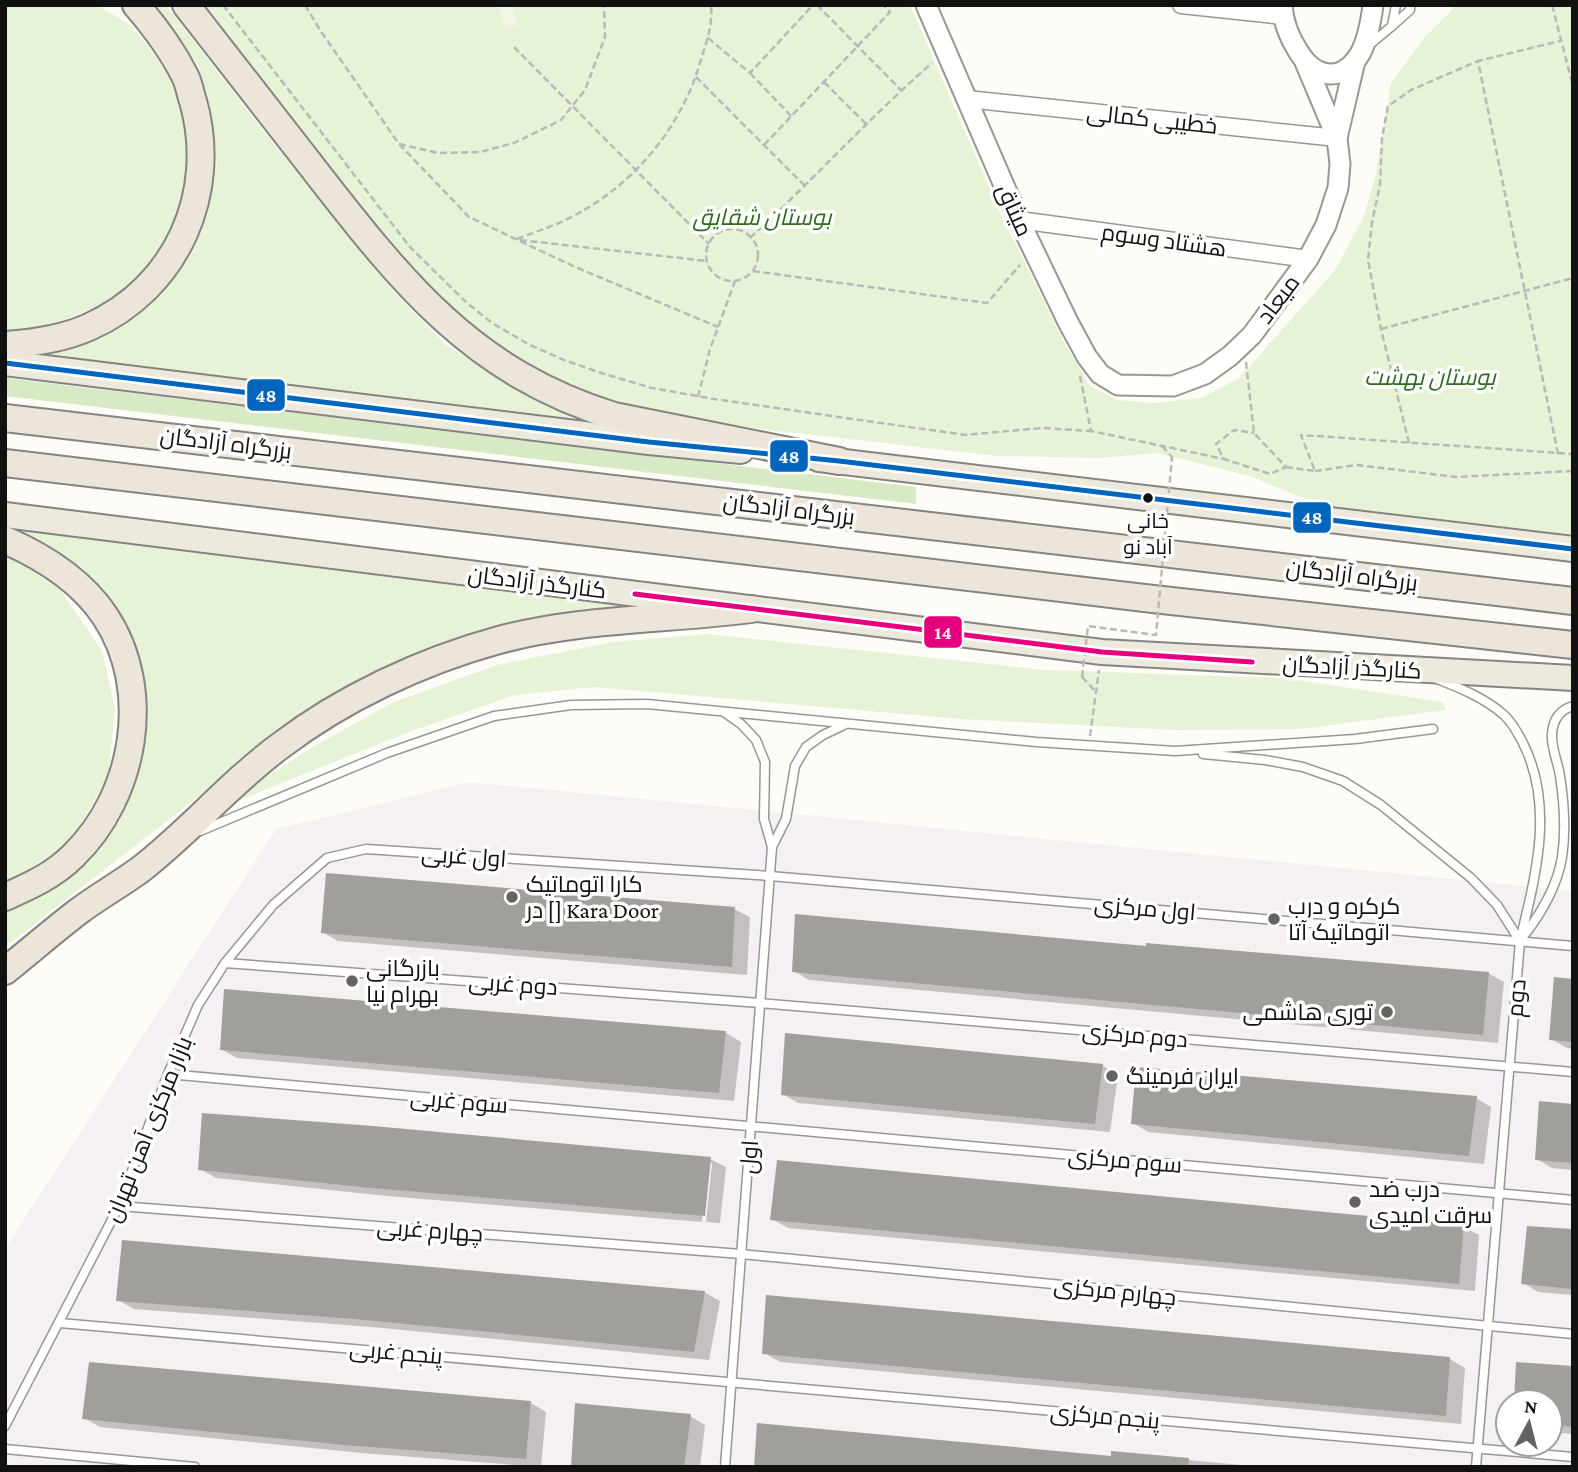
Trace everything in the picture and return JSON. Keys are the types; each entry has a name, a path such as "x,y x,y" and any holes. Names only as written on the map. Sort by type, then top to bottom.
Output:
{"highway":[{"path":"5,345 39,342 87,328 114,314 145,291 168,263 188,222 200,188 202,148 197,115 186,77 162,36 136,5"},
{"path":"186,5 350,215 406,282 457,332 477,347 510,370 559,397 594,410 839,461"},
{"name":"بزرگراه آزادگان","path":"5,418 1573,601"},
{"name":"بزرگراه آزادگان","path":"5,463 1153,599 1573,645"},
{"path":"5,540 32,552 73,579 104,614 117,638 133,699 131,744 121,786 96,830 71,858 52,874 5,897"},
{"path":"5,971 78,912 142,868 279,746 332,712 403,675 448,656 498,640 546,629 586,623 691,617 751,609"}],"main road":[{"path":"5,363 635,441 839,461 1573,549"},
{"name":"کنارگذر آزادگان","path":"5,515 1102,652 1573,678"}],"street":[{"name":"میثاق","path":"926,5 1019,220 1087,357 1100,374 1109,380 1118,385 1135,387"},
{"path":"1181,5 1283,11 1289,34 1338,138"},
{"path":"1338,138 1358,56 1368,34 1373,5"},
{"path":"1304,61 1324,75 1336,74 1349,67 1358,56"},
{"name":"خطیبی کمالی","path":"967,99 1338,138"},
{"name":"میعاد","path":"1135,387 1173,386 1205,374 1244,342 1308,259 1326,225 1335,197 1339,163 1338,138"},
{"name":"هشتاد وسوم","path":"1019,220 1308,259"}],"lane":[{"path":"1392,26 1396,5"},
{"path":"1358,56 1411,7"},
{"name":"دوم","path":"1390,670 1436,679 1476,696 1504,715 1514,726 1532,761 1540,796 1540,835 1535,875 1520,941 1476,1467"},
{"path":"142,868 196,833 246,810 387,753 494,716 571,705 647,704 844,725 1175,751 1265,760 1303,767 1343,781 1381,805 1471,878 1497,905 1520,941 1540,915 1556,883 1562,857 1564,831 1560,776 1552,734 1560,712 1573,706"},
{"name":"اول","path":"722,711 741,724 756,740 765,762 764,819 772,847 725,1467"},
{"name":"اول","path":"772,847 786,819 795,766 806,747 844,725"},
{"path":"1175,751 1355,738 1433,729"},
{"name":"اول غربی","path":"327,858 366,849 770,876"},
{"name":"بازار مرکزی آهن تهران","path":"5,1426 119,1206 167,1074 198,1005 225,962 273,905 327,858"},
{"name":"اول مرکزی","path":"770,876 1573,946"},
{"name":"دوم غربی","path":"225,962 760,1003"},
{"name":"دوم مرکزی","path":"760,1003 1573,1072"},
{"name":"سوم غربی","path":"167,1074 751,1127"},
{"name":"سوم مرکزی","path":"751,1127 1573,1200"},
{"name":"چهارم غربی","path":"119,1206 741,1254"},
{"name":"چهارم مرکزی","path":"741,1254 1488,1328 1573,1334"},
{"name":"پنجم غربی","path":"60,1322 732,1382"},
{"name":"پنجم مرکزی","path":"732,1382 1573,1457"},
{"path":"5,1449 195,1467"}],"path":[{"path":"223,5 410,247 467,303 501,328 564,360 652,388 698,397 965,435 1042,428 1091,431 1224,459 1270,474 1286,467 1315,471 1357,465 1456,477 1573,471"},
{"path":"305,5 399,144 469,217 718,327"},
{"path":"399,144 438,153 480,152 514,143 561,120 585,90 605,37 604,5"},
{"path":"517,239 575,215 608,195 636,170 666,135 684,106 696,77 713,22 711,5"},
{"path":"750,73 815,5 902,90"},
{"path":"764,145 890,12 883,5"},
{"path":"1552,5 1573,86"},
{"path":"708,38 750,73 792,116"},
{"path":"1409,443 1381,329 1368,260 1380,185 1382,138 1388,106 1411,90 1478,61 1560,41"},
{"path":"514,47 709,244"},
{"path":"750,238 902,90 946,52"},
{"path":"1478,61 1558,454"},
{"path":"696,77 805,187"},
{"path":"824,82 866,125"},
{"path":"730,230 738,230 750,238 758,255 753,271 735,281 716,275 707,261 709,244 714,237 730,230"},
{"path":"517,239 707,261"},
{"path":"753,271 987,303 1033,250"},
{"path":"1381,329 1573,278"},
{"path":"698,397 710,349 735,281"},
{"path":"1244,342 1254,433 1286,467"},
{"path":"1080,377 1091,431"},
{"path":"1224,459 1216,444 1234,430 1254,433"},
{"path":"1315,471 1301,435 1573,454"},
{"path":"1096,692 1082,677 1088,626 1156,635 1172,457 1161,445"},
{"path":"1089,746 1102,652"}],"shaded area":[{"path":"470,782 1573,891 1573,1467 5,1467 5,1249 276,829"}],"green space":[{"path":"5,5 98,5 131,26 151,50 178,93 189,136 185,183 173,222 156,257 117,299 43,328 5,332"},
{"path":"147,5 166,5 394,292 447,346 571,416 567,422 44,358 115,330 153,299 190,258 208,213 217,162 211,112 199,67 158,13"},
{"name":"بوستان شقایق","path":"199,5 910,5 1001,215 1064,342 1090,386 1118,400 1155,403 1202,398 1239,378 1335,270 1363,219 1376,174 1391,83 1423,39 1452,10 1453,5 1573,5 1573,539 1322,506 1250,476 1157,453 1099,458 998,456 689,421 588,395 502,352 435,297 256,82"},
{"path":"497,5 512,5 519,25 506,30"},
{"path":"5,378 916,487 916,504 5,396"},
{"path":"5,522 690,608 538,620 239,765 5,947 5,909 95,848 136,660 5,530"},
{"path":"5,557 20,562 61,591 102,651 115,709 108,777 71,841 5,885"},
{"path":"707,634 1046,670 1282,678 1443,702 1446,710 1301,729 1176,730 961,719 594,687 515,695 409,732 220,808 309,749 394,702 497,665 613,642"}],"building":[{"path":"326,873 735,907 732,967 321,933"},
{"path":"795,914 1146,946 1146,943 1489,972 1483,1035 792,972"},
{"path":"1554,977 1573,979 1573,1042 1549,1040"},
{"path":"224,989 726,1031 719,1093 220,1050"},
{"path":"785,1033 1103,1064 1095,1124 781,1095"},
{"path":"1136,1067 1477,1096 1469,1156 1131,1124"},
{"path":"1539,1101 1573,1104 1573,1163 1535,1160"},
{"path":"202,1113 711,1157 705,1216 371,1188 198,1170"},
{"path":"777,1160 1464,1225 1459,1284 770,1220"},
{"path":"1527,1226 1573,1229 1573,1289 1521,1284"},
{"path":"122,1240 705,1291 694,1352 355,1319 116,1301"},
{"path":"766,1295 1450,1357 1446,1416 762,1354"},
{"path":"89,1362 531,1401 526,1459 345,1445 82,1419"},
{"path":"1516,1362 1573,1366 1573,1427 1564,1426 1564,1388 1515,1388"},
{"path":"575,1403 691,1414 684,1467 571,1467"},
{"path":"757,1423 1111,1456 1111,1451 1189,1458 1188,1467 754,1467"}],"transit line":[{"name":"48","path":"5,363 649,442 839,461 1573,549"},
{"name":"14","path":"635,594 1102,652 1252,662"}],"place":[{"name":"خانی آباد نو","path":"1148,498"},
{"name":"کارا اتوماتیک در [] Kara Door","path":"512,897"},
{"name":"کرکره و درب اتوماتیک آتا","path":"1274,919"},
{"name":"بازرگانی بهرام نیا","path":"352,981"},
{"name":"توری هاشمی","path":"1387,1012"},
{"name":"ایران فرمینگ","path":"1112,1076"},
{"name":"درب ضد سرقت امیدی","path":"1355,1202"}],"park label":[{"name":"بوستان بهشت","path":"1430,377"}]}
